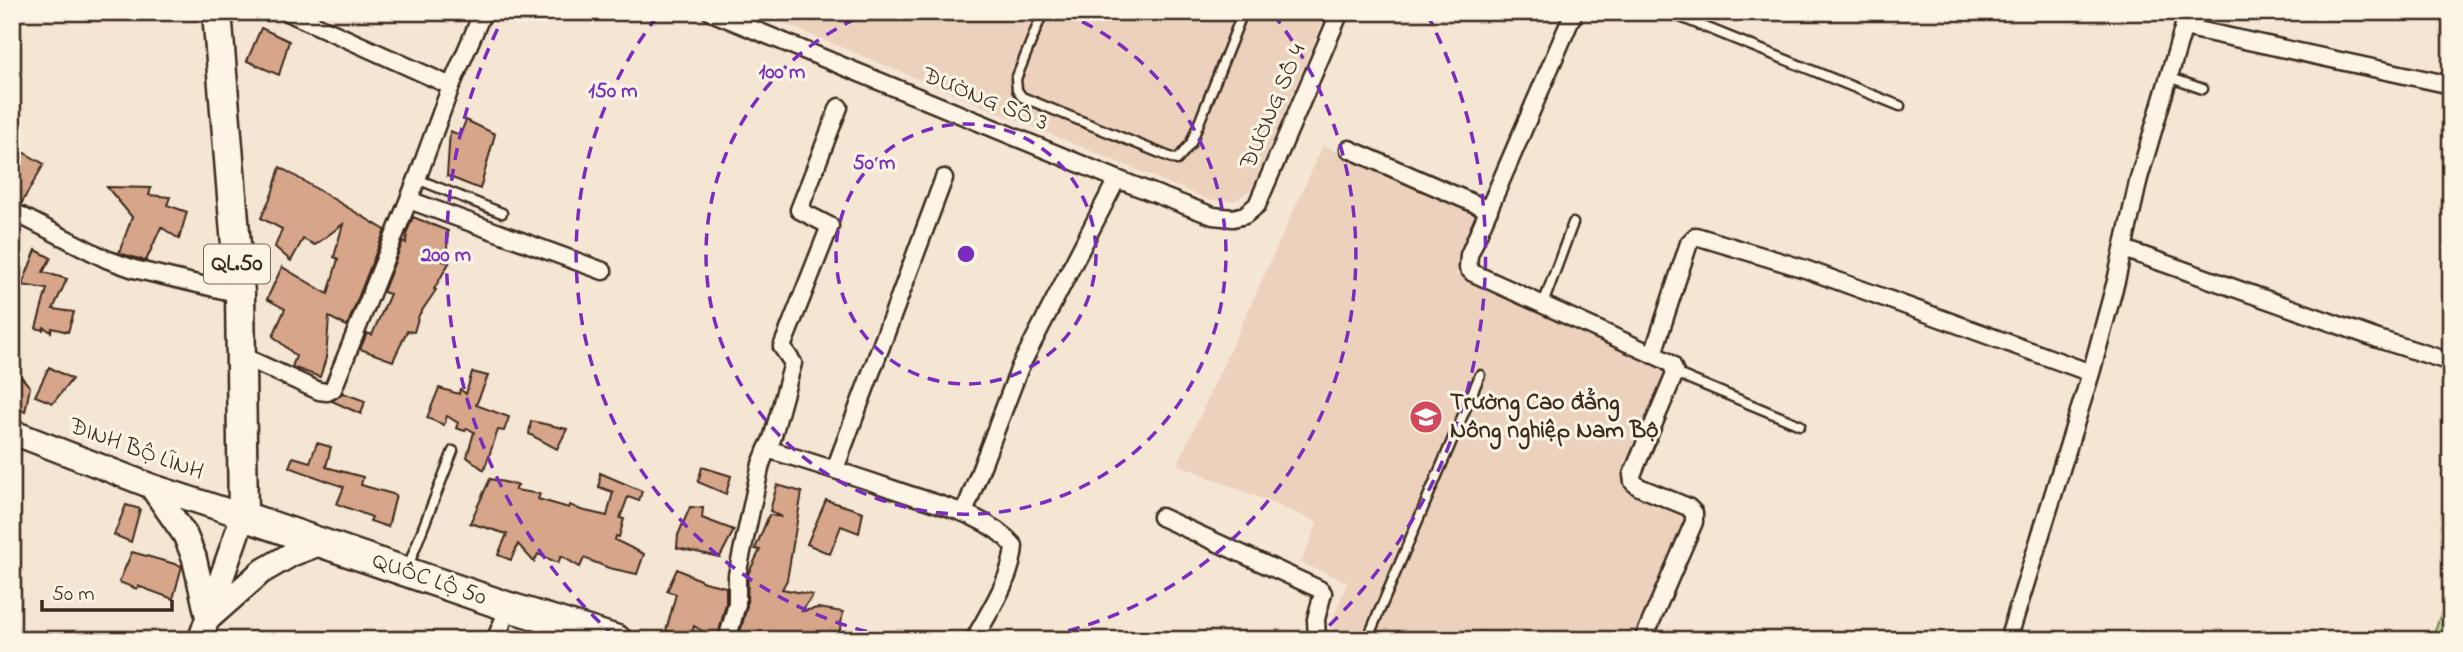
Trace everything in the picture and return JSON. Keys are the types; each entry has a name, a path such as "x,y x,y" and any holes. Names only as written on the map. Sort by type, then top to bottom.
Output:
{"highway":[{"name":"QL.50","path":"217,12 240,295 243,516"},
{"name":"QUỐC LỘ 50","path":"243,516 509,607 617,640"}],"main road":[{"name":"ĐINH BỘ LĨNH","path":"12,432 151,486 243,516"},
{"path":"151,486 185,535 194,557 204,629"},
{"path":"204,629 243,516"},
{"path":"204,629 267,568 292,554 321,543"}],"street":[{"path":"287,12 451,86"},
{"path":"240,355 319,391 327,392 333,389 482,12"},
{"name":"ĐƯỜNG SỐ 3","path":"711,12 1213,216 1233,218 1245,215"},
{"name":"ĐƯỜNG SỐ 4","path":"1245,215 1257,205 1340,12"},
{"path":"1574,12 1469,256 1468,268 1473,273 1672,365 1675,373 1632,475 1633,482 1688,507 1694,513 1693,522 1643,640"},
{"path":"2008,640 2091,373 2124,249 2139,178 2171,77 2192,25 2451,85"},
{"path":"727,640 737,604 737,575 761,464 772,439 793,363 782,347 830,226 799,209 839,107"},
{"path":"1349,149 1489,210"},
{"path":"835,469 944,178"},
{"path":"964,513 1020,367 1117,179"},
{"path":"409,200 603,271"},
{"path":"12,211 94,253 134,269 240,295"},
{"path":"1653,354 1689,243 1696,236 1805,270 2091,373"},
{"path":"2124,249 2378,339 2451,362"},
{"path":"766,449 835,469 964,513 992,528 1014,546 1006,578 974,640"},
{"path":"1161,517 1319,589 1323,593 1323,599 1316,619 1317,640"},
{"path":"495,640 509,607"}],"lane":[{"path":"1043,12 1016,79 1017,90 1022,97 1177,160 1191,143 1243,12"},
{"path":"1668,12 1900,106"},
{"path":"2171,77 2203,89"},
{"path":"417,179 502,213"},
{"path":"1543,304 1573,223"},
{"path":"1675,373 1800,425"},
{"path":"1367,640 1480,375"},
{"path":"406,572 453,451"}],"shaded area":[{"path":"757,12 1327,12 1252,189 1234,201 1209,200"},
{"name":"Trường Cao đẳng Nông nghiệp Nam Bộ","path":"1323,146 1481,212 1456,274 1667,365 1670,371 1624,488 1690,515 1640,640 1345,640 1333,633 1331,623 1348,582 1301,563 1318,522 1178,464"}],"green space":[{"path":"2451,588 2451,640 2431,640"}],"building":[{"path":"261,28 289,41 279,75 247,61"},
{"path":"466,120 495,134 480,189 447,176 450,131 460,135"},
{"path":"12,146 44,164 21,204 12,201"},
{"path":"280,167 385,230 347,326 329,317 326,358 320,377 292,367 296,356 273,336 285,309 267,299 282,267 328,294 338,259 334,257 343,224 315,245 303,239 291,261 275,247 282,229 261,218"},
{"path":"107,187 151,188 149,195 170,197 167,205 187,212 179,239 161,227 146,261 119,253 132,217"},
{"path":"413,217 448,231 447,249 440,260 449,263 434,289 436,290 419,315 414,332 407,331 393,361 360,349 367,333 372,335 390,294 383,292 403,241 406,243"},
{"path":"36,250 51,258 43,272 67,279 53,309 74,312 68,332 52,328 51,332 44,327 43,330 36,328 47,289 22,285"},
{"path":"12,366 30,387 25,412 12,405"},
{"path":"49,367 72,379 53,403 35,396"},
{"path":"472,372 488,376 476,405 509,417 504,431 498,430 484,470 467,457 474,432 467,428 465,431 456,428 458,423 447,416 444,425 427,418 439,388 459,394 460,389 466,394"},
{"path":"343,393 365,401 361,414 332,401"},
{"path":"531,421 567,429 557,449 529,434"},
{"path":"317,443 331,447 326,467 363,477 361,485 396,495 388,527 370,521 372,517 337,504 344,487 289,467 293,457 310,462"},
{"path":"702,467 731,476 726,494 698,482"},
{"path":"600,473 642,491 639,501 628,497 620,518 624,519 619,537 616,536 615,540 644,554 637,574 609,568 584,558 580,567 561,556 558,563 538,554 534,562 518,544 511,560 498,555 507,534 470,523 490,479 518,485 515,490 540,494 538,499 607,516 613,492 599,487"},
{"path":"777,485 802,492 787,580 782,589 813,595 802,611 818,608 843,612 838,640 738,640 747,606 748,574 760,550 755,549 769,515 782,517 770,511"},
{"path":"826,500 863,512 859,533 841,526 830,554 807,544"},
{"path":"126,505 140,509 131,542 114,535"},
{"path":"690,507 703,508 702,518 734,530 720,557 677,548 678,535"},
{"path":"132,552 182,566 173,599 119,582"},
{"path":"677,569 704,582 726,587 726,603 717,640 694,626 692,634 666,631 676,594 667,591"}],"place":[{"name":"Trường Cao đẳng Nông nghiệp Nam Bộ","path":"1426,417"}]}
